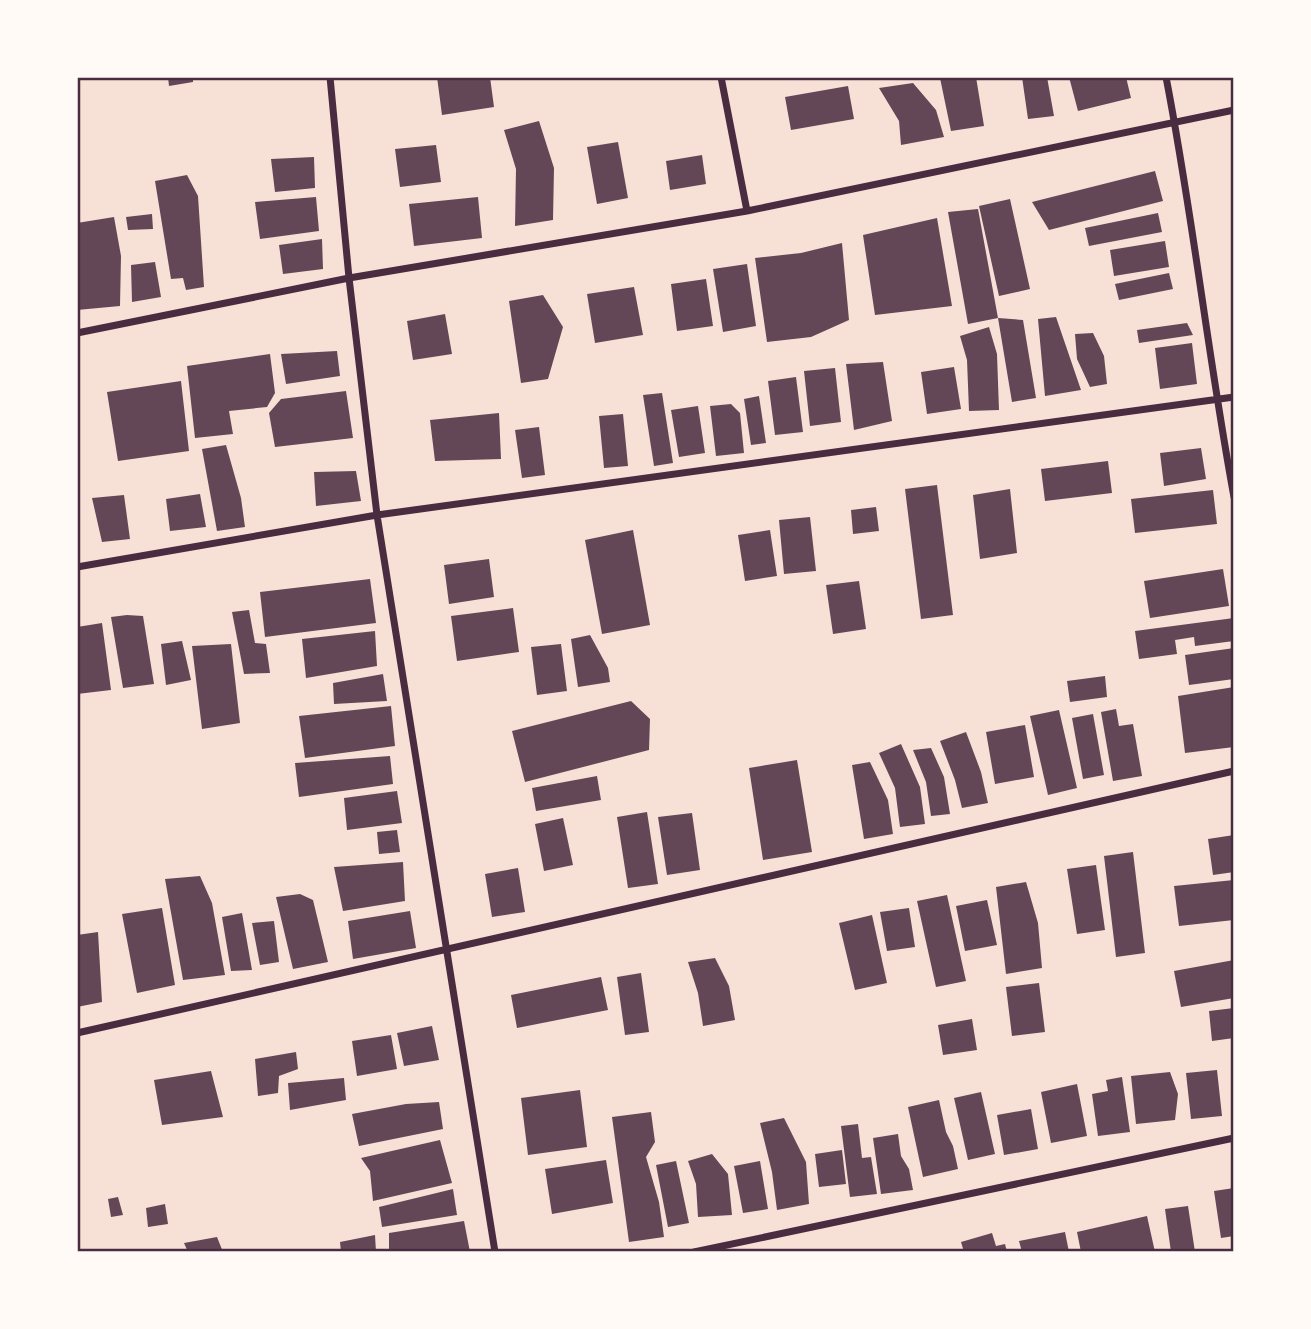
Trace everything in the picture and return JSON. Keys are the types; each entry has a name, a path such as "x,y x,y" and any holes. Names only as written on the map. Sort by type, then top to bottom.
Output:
{"street":[{"path":"330,77 348,278 377,515 495,1252"},
{"path":"721,77 747,211"},
{"path":"1166,77 1216,399 1234,497"},
{"path":"77,334 348,278 747,211 1234,110"},
{"path":"77,567 377,515 1234,397"},
{"path":"77,1033 1234,771"},
{"path":"694,1252 1234,1138"}],"building":[{"path":"168,77 193,77 193,82 169,86"},
{"path":"437,77 490,77 494,107 442,115"},
{"path":"976,77 984,126 951,131 940,78"},
{"path":"1022,77 1047,77 1054,116 1028,119"},
{"path":"1069,77 1126,77 1131,98 1078,111"},
{"path":"913,83 936,110 944,137 901,145 899,121 879,88"},
{"path":"848,86 854,119 791,130 785,97"},
{"path":"539,121 554,168 553,220 515,226 516,169 504,130"},
{"path":"618,142 628,198 597,204 587,147"},
{"path":"436,145 441,182 400,187 395,149"},
{"path":"702,155 706,184 670,190 666,161"},
{"path":"314,157 315,188 275,192 271,159"},
{"path":"1155,171 1163,201 1049,230 1032,202"},
{"path":"187,175 198,196 204,287 186,290 183,278 171,279 155,181"},
{"path":"316,197 319,231 260,239 255,202"},
{"path":"478,197 482,238 414,246 409,204"},
{"path":"1010,199 1030,289 999,296 979,206"},
{"path":"978,209 998,318 968,324 948,212"},
{"path":"1158,213 1162,232 1089,246 1085,228"},
{"path":"152,214 153,229 128,230 126,217"},
{"path":"114,217 121,256 120,306 77,310 77,223"},
{"path":"937,218 952,306 875,315 863,235"},
{"path":"322,239 323,269 283,274 279,245"},
{"path":"1165,241 1169,267 1114,276 1110,250"},
{"path":"842,243 849,320 811,337 767,342 755,258 801,253"},
{"path":"155,262 161,297 132,302 131,265"},
{"path":"747,264 756,326 723,332 713,269"},
{"path":"1169,273 1173,289 1119,300 1115,284"},
{"path":"706,279 713,326 677,331 671,284"},
{"path":"634,287 643,335 595,343 587,294"},
{"path":"543,295 563,327 548,379 521,383 509,301"},
{"path":"445,314 452,354 413,360 407,321"},
{"path":"1056,317 1081,390 1045,396 1038,319"},
{"path":"998,318 1023,320 1036,398 1012,402"},
{"path":"1187,323 1193,335 1139,343 1137,330"},
{"path":"989,327 997,354 999,410 969,411 967,360 960,336"},
{"path":"1093,333 1104,356 1107,384 1090,387 1077,359 1075,334"},
{"path":"1192,343 1197,384 1160,389 1155,348"},
{"path":"337,351 340,376 286,384 281,354"},
{"path":"270,354 275,393 267,407 229,411 233,434 195,438 187,366"},
{"path":"883,362 892,421 854,430 846,364"},
{"path":"954,367 961,409 927,414 921,372"},
{"path":"835,368 841,422 810,426 804,371"},
{"path":"796,377 803,432 775,435 768,381"},
{"path":"181,381 189,451 118,461 107,392"},
{"path":"346,391 353,438 275,447 269,413 281,399"},
{"path":"662,393 673,463 654,466 643,395"},
{"path":"759,396 766,443 751,445 744,399"},
{"path":"731,404 740,413 744,453 716,456 710,406"},
{"path":"698,406 705,453 679,457 671,410"},
{"path":"499,413 501,459 435,461 430,420"},
{"path":"623,414 628,466 604,468 599,416"},
{"path":"539,427 545,475 522,478 515,430"},
{"path":"226,445 241,498 245,527 217,531 202,449"},
{"path":"1201,448 1206,479 1164,486 1160,453"},
{"path":"1108,461 1112,493 1045,501 1041,469"},
{"path":"356,471 361,501 316,506 314,472"},
{"path":"937,485 953,615 921,619 905,489"},
{"path":"1010,489 1017,553 980,559 973,495"},
{"path":"1213,490 1217,524 1135,533 1131,499"},
{"path":"200,494 206,527 170,531 166,499"},
{"path":"124,495 130,539 102,542 92,498"},
{"path":"876,507 879,531 853,534 851,510"},
{"path":"810,517 816,571 784,574 779,520"},
{"path":"633,530 650,625 602,634 585,540"},
{"path":"770,530 777,576 745,581 738,535"},
{"path":"489,559 494,597 449,604 444,565"},
{"path":"1223,569 1229,606 1150,618 1144,581"},
{"path":"370,579 376,623 265,637 260,592"},
{"path":"859,581 866,629 833,634 826,585"},
{"path":"513,608 519,652 457,661 451,616"},
{"path":"249,610 255,643 266,644 270,673 244,674 232,612"},
{"path":"143,616 154,684 123,688 111,617"},
{"path":"1234,618 1234,641 1195,646 1194,637 1175,640 1177,654 1139,659 1135,631"},
{"path":"102,623 111,690 77,694 77,627"},
{"path":"375,631 377,666 306,678 302,639"},
{"path":"590,635 608,668 610,682 578,687 571,639"},
{"path":"182,641 191,680 166,685 161,644"},
{"path":"231,644 240,723 202,729 192,646"},
{"path":"561,644 567,691 537,695 531,647"},
{"path":"1234,648 1234,679 1189,685 1185,655"},
{"path":"383,674 387,701 334,704 333,683"},
{"path":"1105,676 1107,697 1070,702 1067,681"},
{"path":"1234,687 1234,747 1185,753 1178,696"},
{"path":"631,701 650,719 649,750 525,782 512,731"},
{"path":"391,706 395,746 305,758 299,716"},
{"path":"1116,709 1119,726 1133,724 1142,776 1113,781 1101,712"},
{"path":"1059,710 1077,788 1048,795 1030,716"},
{"path":"1093,714 1104,775 1083,779 1072,718"},
{"path":"1025,725 1034,777 995,784 986,732"},
{"path":"966,732 981,772 988,803 962,808 940,741"},
{"path":"901,744 920,787 925,824 900,827 895,788 879,753"},
{"path":"931,748 944,777 950,814 931,816 926,782 913,750"},
{"path":"390,756 393,784 299,797 295,763"},
{"path":"797,760 812,852 763,860 749,768"},
{"path":"870,762 888,800 893,834 864,839 852,765"},
{"path":"597,776 601,800 536,811 532,788"},
{"path":"397,791 402,823 347,830 344,798"},
{"path":"647,812 658,884 628,888 617,817"},
{"path":"692,813 700,870 667,875 658,817"},
{"path":"563,818 573,865 544,871 535,824"},
{"path":"397,830 400,852 379,854 377,832"},
{"path":"1234,835 1234,872 1213,875 1208,839"},
{"path":"1133,852 1145,953 1116,957 1104,856"},
{"path":"403,862 405,901 343,911 334,867"},
{"path":"1096,865 1105,930 1077,934 1067,869"},
{"path":"518,868 525,912 492,917 485,874"},
{"path":"200,876 212,903 225,975 183,980 165,879"},
{"path":"1234,880 1234,920 1179,926 1174,886"},
{"path":"1026,882 1038,923 1042,968 1006,974 996,887"},
{"path":"300,894 313,900 328,962 293,969 276,897"},
{"path":"947,895 966,981 936,987 917,901"},
{"path":"987,900 997,945 965,951 956,906"},
{"path":"162,908 175,985 137,993 122,914"},
{"path":"909,908 915,947 887,951 880,912"},
{"path":"410,911 416,948 353,959 348,921"},
{"path":"242,913 252,970 231,971 222,917"},
{"path":"872,915 887,983 855,990 839,923"},
{"path":"274,921 279,962 260,965 252,923"},
{"path":"98,932 102,1002 77,1007 77,935"},
{"path":"715,958 729,986 735,1020 703,1026 698,993 688,962"},
{"path":"1234,960 1234,998 1181,1007 1174,971"},
{"path":"641,973 649,1032 625,1035 617,977"},
{"path":"601,977 608,1010 517,1028 511,995"},
{"path":"1039,983 1045,1032 1012,1036 1006,987"},
{"path":"1234,1008 1234,1038 1212,1041 1209,1011"},
{"path":"972,1019 977,1050 943,1055 938,1025"},
{"path":"432,1026 439,1060 404,1066 397,1033"},
{"path":"391,1035 397,1069 357,1076 352,1041"},
{"path":"296,1052 298,1069 279,1076 278,1093 258,1096 255,1059"},
{"path":"1217,1070 1222,1116 1191,1119 1186,1073"},
{"path":"211,1071 223,1117 162,1125 154,1080"},
{"path":"1170,1072 1178,1094 1175,1120 1136,1124 1131,1076"},
{"path":"1122,1077 1130,1132 1098,1136 1092,1094 1108,1091 1106,1080"},
{"path":"344,1078 346,1100 290,1110 288,1083"},
{"path":"1077,1084 1087,1136 1051,1143 1041,1092"},
{"path":"580,1090 587,1147 528,1155 521,1098"},
{"path":"981,1092 995,1154 968,1160 954,1098"},
{"path":"939,1100 958,1169 923,1177 908,1107"},
{"path":"439,1102 443,1129 359,1146 352,1114 406,1104"},
{"path":"1031,1109 1038,1149 1004,1155 997,1115"},
{"path":"651,1112 655,1142 646,1157 659,1202 664,1237 629,1242 612,1117"},
{"path":"784,1118 806,1162 809,1204 777,1210 772,1172 760,1123"},
{"path":"858,1124 862,1158 871,1157 877,1194 850,1197 841,1126"},
{"path":"898,1134 901,1156 909,1169 913,1190 881,1194 873,1138"},
{"path":"440,1140 452,1183 373,1201 370,1171 361,1158"},
{"path":"842,1150 846,1184 819,1187 815,1154"},
{"path":"712,1154 728,1174 732,1215 698,1217 696,1184 688,1161"},
{"path":"606,1160 613,1203 552,1214 545,1169"},
{"path":"676,1161 689,1223 668,1227 656,1165"},
{"path":"760,1161 768,1209 743,1213 734,1166"},
{"path":"1234,1188 1234,1236 1221,1238 1214,1191"},
{"path":"453,1189 457,1215 382,1227 379,1207"},
{"path":"118,1197 123,1215 111,1217 108,1199"},
{"path":"165,1204 168,1224 148,1227 146,1208"},
{"path":"1188,1206 1195,1252 1171,1252 1165,1209"},
{"path":"1147,1216 1155,1252 1081,1252 1077,1232"},
{"path":"464,1221 470,1252 389,1252 389,1233"},
{"path":"1065,1232 1069,1252 1022,1252 1019,1241"},
{"path":"992,1233 996,1246 1005,1244 1007,1252 964,1252 961,1242"},
{"path":"375,1235 376,1252 341,1252 340,1242"},
{"path":"217,1237 223,1252 188,1252 184,1243"}]}
